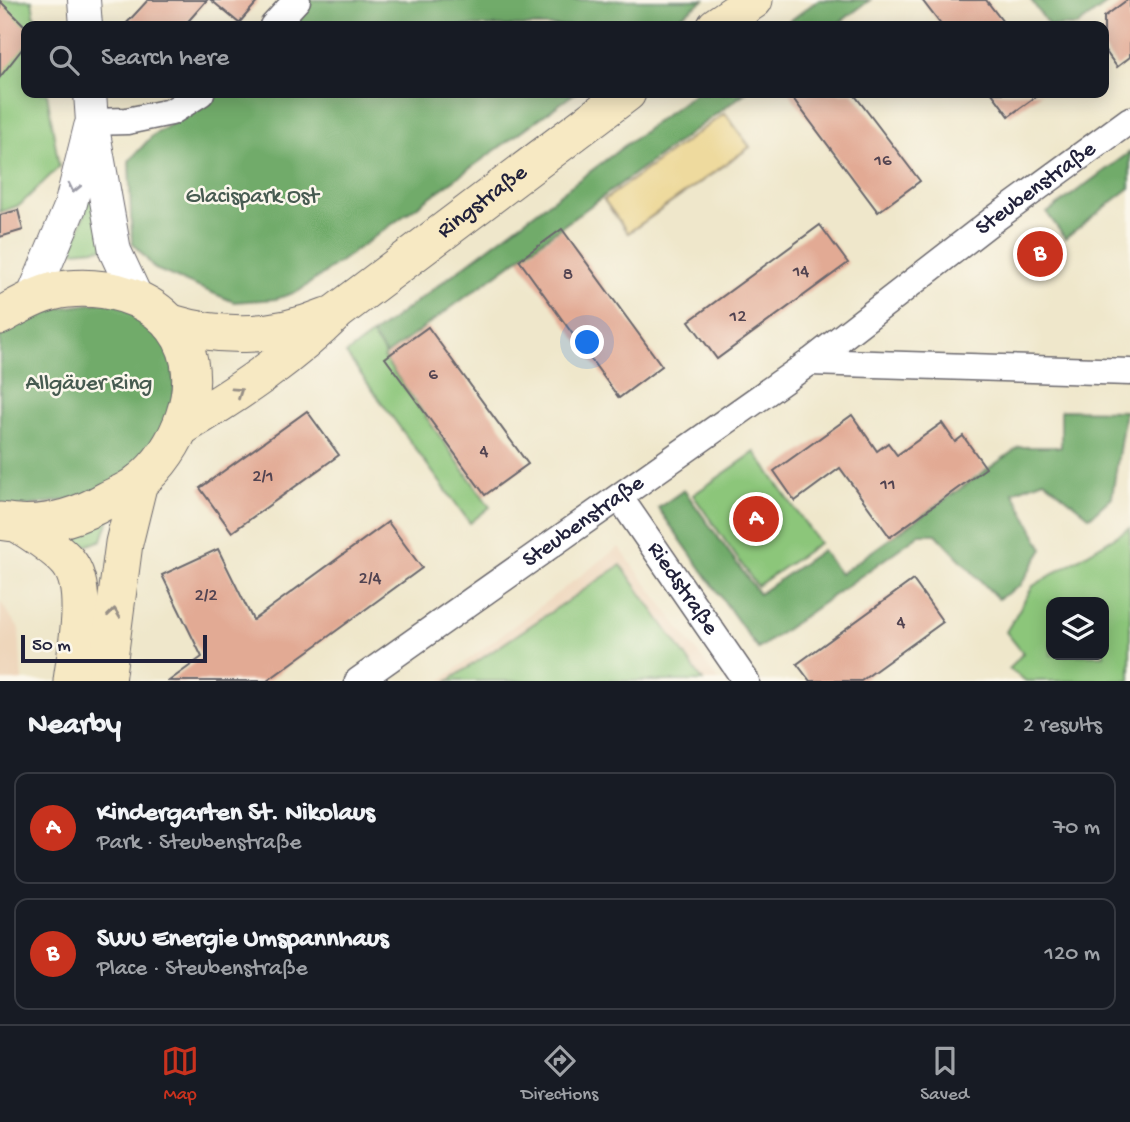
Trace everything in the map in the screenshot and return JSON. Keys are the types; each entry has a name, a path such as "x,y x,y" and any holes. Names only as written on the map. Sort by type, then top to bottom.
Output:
{"main road":[{"path":"723,21 754,0"},
{"name":"Ringstraße","path":"180,428 275,368 338,311 619,98"},
{"path":"0,316 32,298 66,289 104,288 136,296 153,306 171,323 185,348 189,366 187,408 180,428 163,456 139,482 67,518 10,523"},
{"name":"Ringstraße","path":"171,323 219,334 280,331 298,328 338,311"},
{"path":"106,681 124,543 139,482"},
{"path":"10,523 70,564 78,588 80,619 72,681"}],"street":[{"path":"84,0 86,21"},
{"path":"278,21 297,0"},
{"path":"91,108 127,121 172,112 193,98"},
{"path":"91,108 115,251 136,296"},
{"path":"32,298 70,207 91,108"},
{"name":"Steubenstraße","path":"358,681 810,362 993,220 1130,120"},
{"path":"810,362 1130,372"},
{"name":"Riedstraße","path":"620,498 746,681"}],"shaded area":[{"path":"619,547 719,681 440,681"},
{"path":"0,601 19,629 22,681 0,681"}],"green space":[{"path":"0,0 32,0 35,21 21,21 21,98 48,98 59,167 20,205 0,212"},
{"path":"304,0 704,0 674,21 285,21"},
{"path":"818,0 870,0 842,21 790,21"},
{"path":"1031,0 1112,0 1084,21 1046,21"},
{"name":"Glacispark Ost","path":"214,98 568,98 299,291 276,299 234,302 155,269 132,242 129,161 152,136"},
{"path":"688,98 738,98 386,355 372,335"},
{"path":"1130,152 1130,188 1065,238 1047,213"},
{"path":"90,183 106,248 72,251 85,212"},
{"name":"Allgäuer Ring","path":"120,300 171,343 176,412 137,466 94,496 0,510 0,321 8,315"},
{"path":"372,335 386,355 384,358 490,507 470,523 346,354"},
{"path":"1061,410 1125,411 1112,497 1090,517 1044,480 1013,492 1043,549 1020,586 998,599 936,534 920,534 758,649 658,508 684,490 759,594 822,550 840,574 1019,447 1061,447"},
{"path":"755,452 819,543 757,586 693,495"},
{"path":"109,519 102,540 86,546 49,528"},
{"path":"1130,528 1130,681 1026,681 1009,669 1023,653 1006,632 1033,586"},
{"path":"621,565 703,681 448,681"}],"sand":[{"path":"725,113 750,147 628,233 604,200"}],"building":[{"path":"148,0 207,0 188,21 129,21"},
{"path":"211,0 259,0 241,21 237,21"},
{"path":"922,0 986,0 1002,21 938,21"},
{"path":"1130,0 1130,57 1117,67 1109,56 1109,21 1104,21 1104,17"},
{"path":"0,1 21,22 21,50 0,77"},
{"path":"793,98 857,98 920,181 878,212"},
{"path":"996,98 1034,98 1009,116"},
{"path":"18,210 23,230 0,237 0,215"},
{"path":"820,225 848,263 717,359 689,321"},
{"path":"562,229 662,366 619,398 519,260"},
{"path":"428,327 528,464 485,495 385,358"},
{"path":"307,411 339,455 232,532 200,488"},
{"path":"852,415 877,451 888,443 897,455 942,423 955,442 963,436 986,468 890,537 840,468 795,501 774,471"},
{"path":"388,522 422,568 325,639 267,681 169,681 202,657 162,575 218,549 253,620"},
{"path":"913,580 943,622 861,681 810,681 797,664"}],"place":[{"name":"SWU Energie Umspannhaus","path":"1040,254"},
{"name":"Kindergarten St. Nikolaus","path":"756,519"}]}
